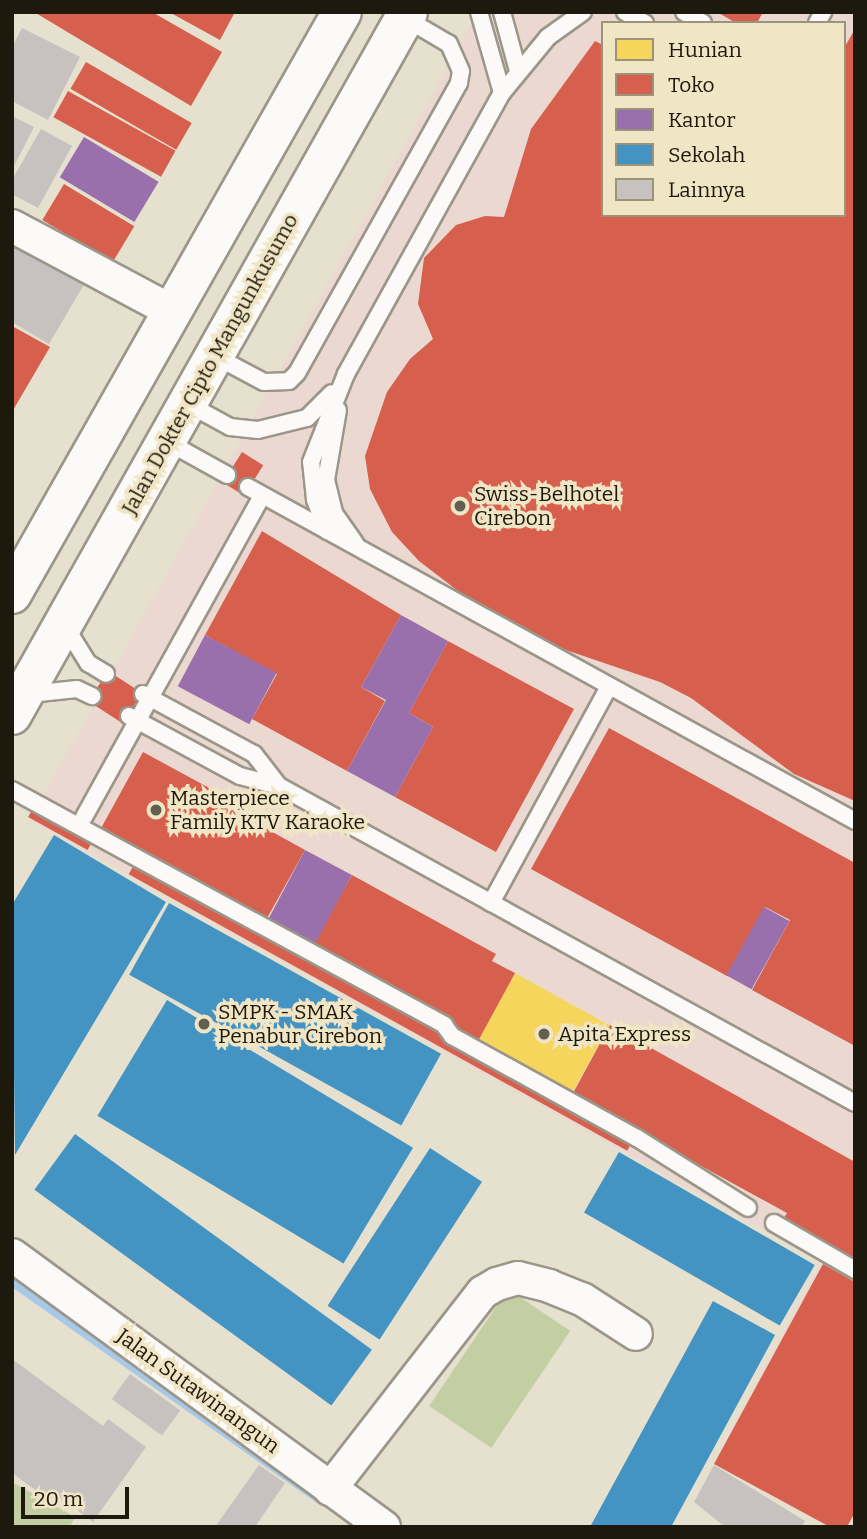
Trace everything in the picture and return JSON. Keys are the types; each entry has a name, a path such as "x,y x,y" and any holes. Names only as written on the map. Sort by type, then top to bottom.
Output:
{"main road":[{"path":"12,594 342,12"},
{"name":"Jalan Dokter Cipto Mangunkusumo","path":"18,705 407,15"}],"street":[{"path":"12,226 173,312"},
{"name":"Jalan Sutawinangun","path":"12,1255 384,1527"},
{"path":"330,1489 483,1293 498,1284 518,1278 549,1286 582,1299 636,1334"}],"lane":[{"path":"479,12 502,93"},
{"path":"502,12 518,71"},
{"path":"327,531 315,499 311,462 346,374 502,93 548,37 583,12"},
{"path":"625,12 641,21"},
{"path":"684,12 700,21"},
{"path":"215,356 257,380 289,381 297,373 459,83 461,71 449,44 407,15"},
{"path":"188,404 239,430 285,426 319,409 346,374"},
{"path":"346,374 326,480 334,513 362,551"},
{"path":"166,441 227,475"},
{"path":"84,817 133,718 255,491 855,821"},
{"path":"64,624 88,663 106,674"},
{"path":"491,903 610,687"},
{"path":"18,705 69,689 92,696"},
{"path":"146,696 254,754 279,786"},
{"path":"133,718 240,776 279,786 855,1103"},
{"path":"12,790 444,1026 452,1036 637,1138 748,1208"},
{"path":"774,1223 836,1266 855,1270"}],"shaded area":[{"path":"478,12 855,12 855,1527 828,1527 713,1464 821,1262 30,820"}],"green space":[{"path":"508,1289 570,1331 491,1448 429,1406"},
{"path":"12,1482 75,1517 70,1527 12,1527"}],"building: Hunian":[{"name":"Apita Express","path":"515,973 609,1025 571,1095 476,1043"}],"building: Toko":[{"path":"34,12 152,12 222,52 191,106"},
{"path":"169,12 235,12 220,40"},
{"path":"717,12 763,12 758,21 733,21"},
{"path":"855,29 855,801 794,774 691,698 660,682 554,646 462,594 419,561 392,532 370,489 365,456 387,392 410,359 433,339 418,304 424,258 456,225 485,216 504,217 531,129 595,41 601,44 601,217 846,217 846,45"},
{"path":"86,62 192,123 176,150 70,89"},
{"path":"68,91 176,151 161,177 53,117"},
{"path":"64,184 134,226 113,262 42,220"},
{"path":"12,326 50,347 12,412"},
{"path":"242,452 263,465 244,496 223,483"},
{"path":"262,531 401,615 361,687 385,701 347,771 252,719 277,674 205,635"},
{"path":"448,641 574,709 496,852 395,797 433,727 409,713"},
{"path":"108,671 143,694 124,724 88,701"},
{"path":"609,728 855,863 855,1046 752,990 790,920 765,907 727,976 531,869"},
{"path":"143,752 213,790 209,797 305,850 266,920 100,830"},
{"path":"32,810 91,843 88,850 28,817"},
{"path":"135,863 634,1139 627,1151 129,874"},
{"path":"352,875 496,954 492,961 515,973 477,1043 454,1030 457,1025 312,946"},
{"path":"610,1025 855,1162 855,1258 783,1219 787,1213 572,1095"},
{"path":"823,1264 855,1282 855,1512 847,1527 830,1527 714,1464"}],"building: Kantor":[{"path":"84,137 159,182 134,222 60,177"},
{"path":"401,615 448,641 409,713 433,727 395,797 347,771 386,700 361,687"},
{"path":"205,635 277,673 249,724 178,686"},
{"path":"305,850 352,875 314,946 267,921"},
{"path":"764,907 789,921 752,989 726,975"}],"building: Sekolah":[{"path":"54,835 166,902 15,1155 12,905"},
{"path":"169,903 441,1054 401,1125 129,975"},
{"path":"167,1000 413,1148 343,1264 97,1116"},
{"path":"75,1134 372,1350 331,1406 34,1190"},
{"path":"430,1148 482,1182 380,1339 328,1306"},
{"path":"619,1152 815,1265 780,1326 584,1213"},
{"path":"713,1301 775,1335 671,1527 590,1527"}],"building: Lainnya":[{"path":"22,28 80,57 48,120 12,101 12,47"},
{"path":"12,116 34,127 12,170"},
{"path":"41,129 72,146 38,208 12,194 12,180"},
{"path":"12,230 89,276 49,344 12,322"},
{"path":"12,1359 103,1426 108,1419 146,1447 93,1522 54,1493 49,1500 12,1473"},
{"path":"130,1374 180,1410 162,1436 112,1399"},
{"path":"259,1465 285,1483 255,1527 215,1527"},
{"path":"714,1465 805,1521 802,1527 725,1527 694,1502"}],"waterway":[{"path":"12,1281 318,1498"}],"place":[{"name":"Swiss-Belhotel Cirebon","path":"460,506"},
{"name":"Masterpiece Family KTV Karaoke","path":"156,810"},
{"name":"SMPK - SMAK Penabur Cirebon","path":"204,1024"},
{"name":"Apita Express","path":"544,1034"}]}
